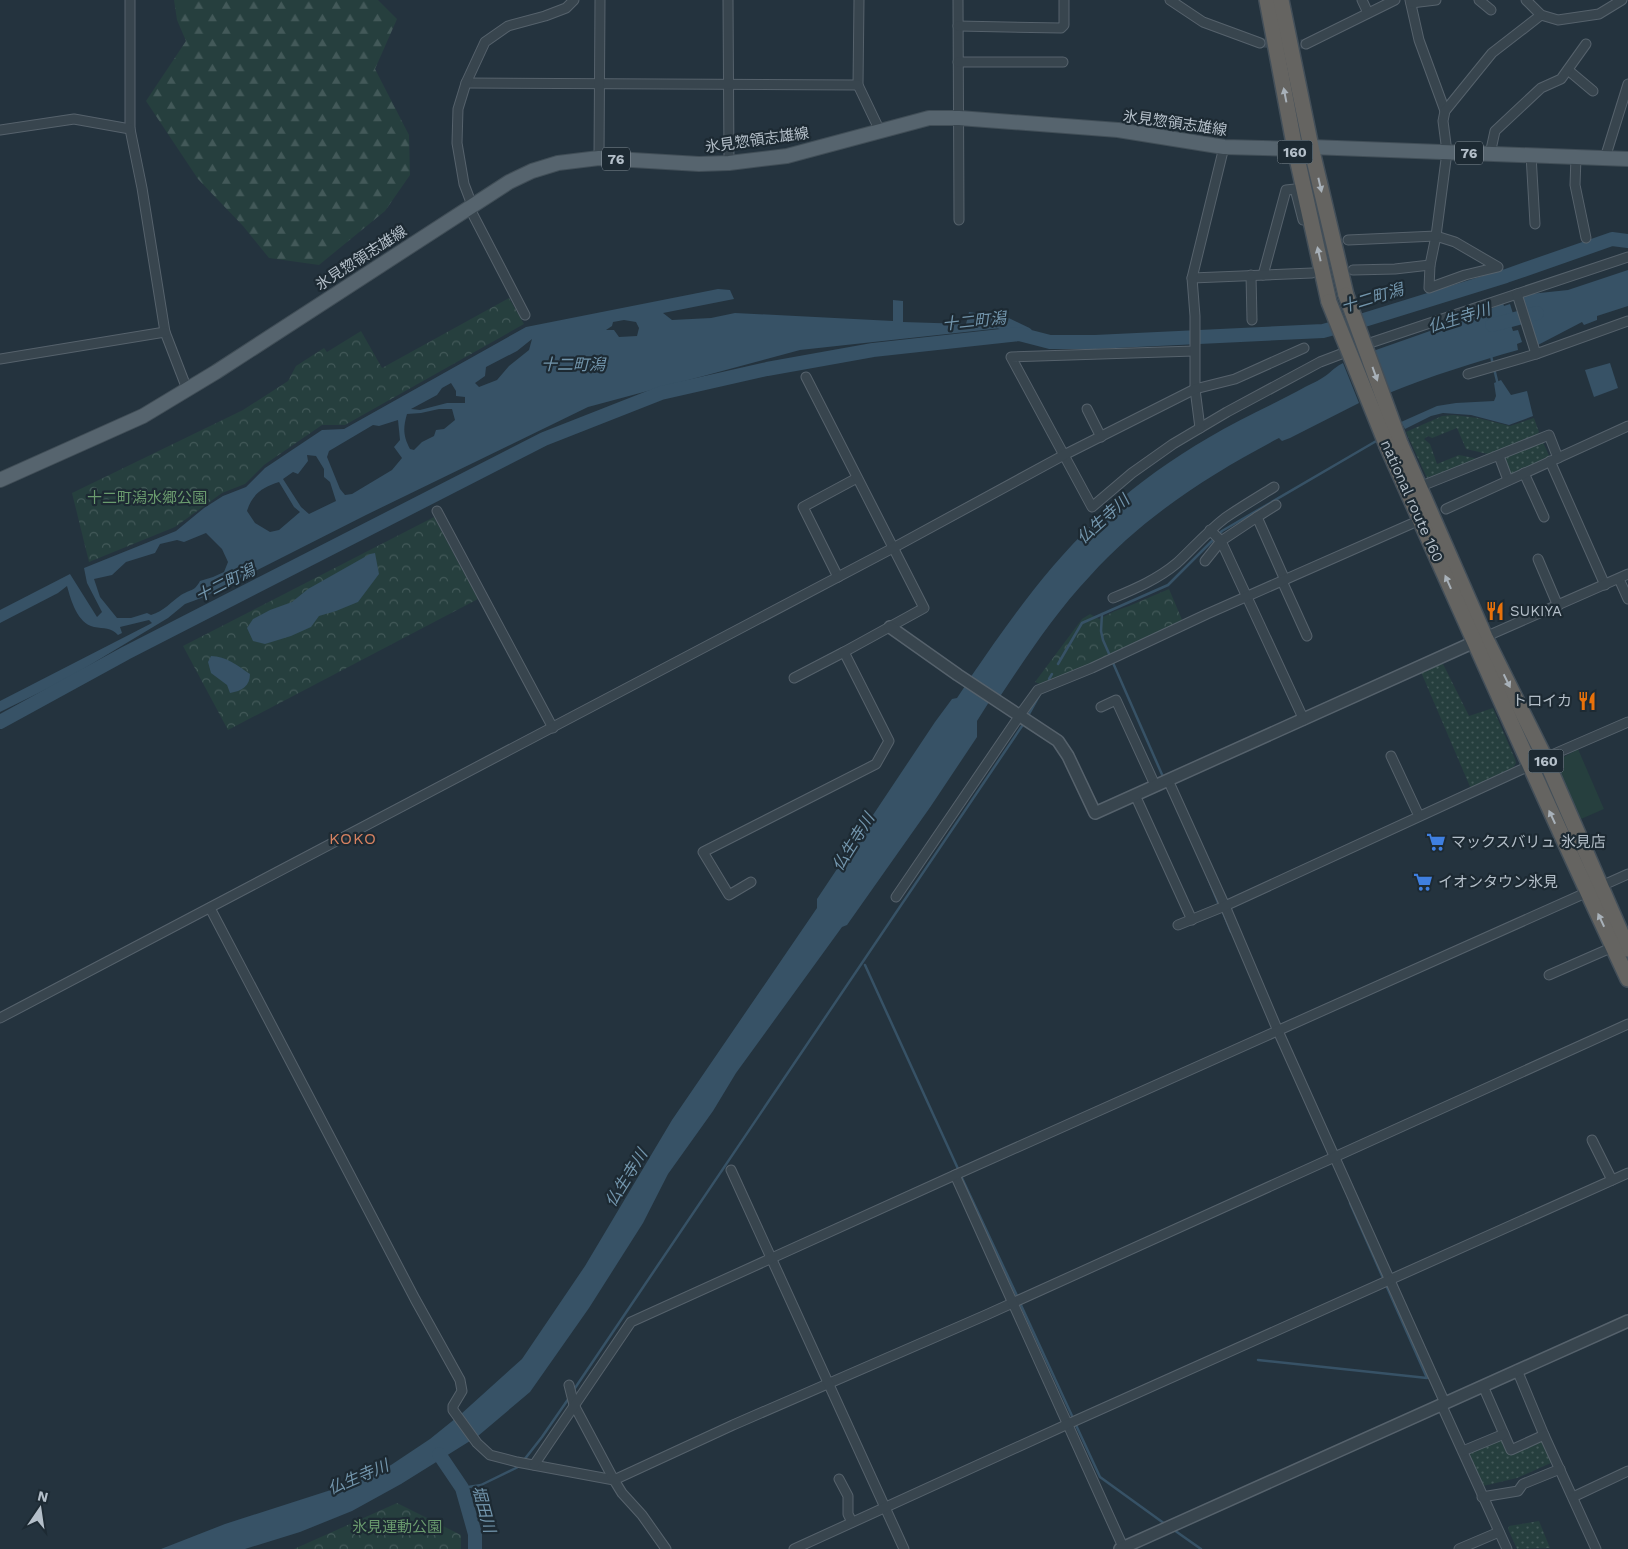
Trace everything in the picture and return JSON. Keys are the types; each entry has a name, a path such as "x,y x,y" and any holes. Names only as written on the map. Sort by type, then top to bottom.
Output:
{"highway":[{"name":"national route 160","path":"1267,0 1295,149 1329,302 1480,640 1545,758 1594,890"},
{"name":"160","path":"1280,0 1311,147"},
{"name":"national route 160","path":"1311,147 1346,295 1393,444 1419,487 1529,766 1594,890 1621,948 1628,979"}],"main road":[{"name":"氷見惣領志雄線","path":"0,480 143,416 224,367 509,182 532,171 558,163 599,158 699,164 729,163 787,156 929,118 959,118 1118,130 1224,147 1295,149 1311,147 1628,159"}],"street":[{"path":"130,0 130,129 142,188 165,332 187,389"},
{"path":"525,315 470,206 457,143 458,109 466,83 485,42 508,26 566,8 574,0"},
{"path":"599,158 600,0"},
{"path":"728,0 729,163"},
{"path":"859,0 858,85 880,131"},
{"path":"958,0 959,220"},
{"path":"958,26 1061,28 1064,24 1064,0"},
{"path":"1170,0 1203,22 1260,43"},
{"path":"1362,0 1368,13"},
{"path":"1306,44 1395,0"},
{"path":"1436,0 1411,2 1419,40 1445,111"},
{"path":"1479,0 1491,10"},
{"path":"1526,0 1541,15 1558,20 1599,14 1622,0"},
{"path":"1348,240 1436,236 1455,242 1498,267 1464,275 1429,288 1430,265 1436,236 1447,152 1443,121 1445,111 1492,53 1541,15"},
{"path":"1490,154 1495,131 1541,88 1561,79 1586,44"},
{"path":"958,62 1063,62"},
{"path":"1568,70 1593,92"},
{"path":"466,83 858,85"},
{"path":"1604,158 1628,84"},
{"path":"0,130 74,120 130,129"},
{"path":"1200,428 1195,389 1195,316 1192,278 1224,147"},
{"path":"1531,155 1535,224"},
{"path":"1576,157 1575,185 1586,238"},
{"path":"1263,275 1286,190 1295,189 1304,222 1314,232"},
{"path":"1194,351 1011,357 1092,507 1132,473 1173,444 1320,362 1628,257"},
{"path":"1353,270 1395,269 1430,265"},
{"path":"1192,278 1312,273"},
{"path":"1251,275 1252,320"},
{"path":"1517,294 1536,354"},
{"path":"1468,374 1536,354 1628,321"},
{"path":"0,359 165,332"},
{"path":"0,1018 553,728 1064,455 1195,389 1235,379 1304,348"},
{"path":"794,678 924,608 806,376"},
{"path":"1086,409 1101,436"},
{"path":"1446,508 1628,426"},
{"path":"1419,487 1549,435 1554,460 1605,585"},
{"path":"1499,456 1508,480"},
{"path":"1524,473 1544,517"},
{"path":"838,577 803,507 857,478"},
{"path":"1112,598 1141,587 1160,575 1176,563 1210,530 1274,487"},
{"path":"1204,561 1221,541 1276,506"},
{"path":"437,511 553,728"},
{"path":"1257,517 1306,636"},
{"path":"1022,712 1038,690 1092,668 1411,524"},
{"path":"1210,530 1221,541 1304,720"},
{"path":"1538,559 1558,606"},
{"path":"890,627 958,675 1058,741 1068,756 1095,813 1628,574"},
{"path":"1619,579 1628,599"},
{"path":"751,882 729,895 703,852 876,764 889,741 844,652"},
{"path":"1101,707 1116,700 1155,786"},
{"path":"896,897 1016,721"},
{"path":"1545,758 1628,722"},
{"path":"1391,756 1419,816"},
{"path":"1178,926 1529,766"},
{"path":"1168,780 1443,1403 1482,1497 1507,1549"},
{"path":"1135,795 1192,920"},
{"path":"534,1465 631,1322 1628,874"},
{"path":"210,908 460,1380 462,1391 453,1406 453,1410 477,1443 490,1455 517,1462 614,1480 1628,1024"},
{"path":"1549,975 1621,948"},
{"path":"1592,1140 1612,1180"},
{"path":"731,1170 904,1549"},
{"path":"794,1549 1628,1173"},
{"path":"955,1175 1123,1548 1628,1320"},
{"path":"1517,1370 1544,1435 1596,1549"},
{"path":"569,1385 574,1405 614,1480 666,1549"},
{"path":"1483,1386 1511,1450 1544,1435"},
{"path":"1463,1451 1504,1434"},
{"path":"1482,1497 1518,1491 1523,1484 1560,1468"},
{"path":"1573,1497 1628,1472"},
{"path":"839,1479 848,1496 848,1514 852,1522"},
{"path":"1459,1549 1500,1532"}],"green space":[{"path":"174,0 378,0 397,19 375,69 409,135 410,175 385,211 319,265 269,258 243,226 198,179 146,101 186,41 177,20"},
{"name":"十二町潟水郷公園","path":"509,298 524,324 345,425 322,425 264,465 245,484 222,493 175,527 89,562 72,493 243,410 288,381 296,366 324,348 327,352 361,331 382,368"},
{"path":"1454,415 1478,418 1510,426 1534,418 1539,432 1535,436 1488,454 1466,449 1457,428 1432,438 1428,436 1424,439 1430,444 1437,464 1459,455 1479,459 1427,478 1406,432 1442,416"},
{"path":"1543,442 1550,458 1511,476 1503,458"},
{"path":"434,517 478,599 228,730 183,646"},
{"path":"1169,589 1183,622 1043,685 1035,682 1082,619 1090,614 1099,619"},
{"path":"1442,662 1469,716 1493,708 1516,763 1513,768 1471,789 1421,672"},
{"path":"1578,749 1604,809 1581,819 1557,768 1562,758"},
{"path":"1499,1439 1503,1440 1509,1453 1539,1440 1544,1442 1553,1462 1517,1478 1483,1486 1469,1455 1471,1451"},
{"name":"氷見運動公園","path":"397,1503 461,1535 461,1549 294,1549"},
{"path":"1539,1521 1550,1548 1517,1549 1508,1529 1509,1526"}],"water":[{"path":"1628,270 1628,306 1597,316 1597,320 1584,325 1582,322 1536,346 1521,298 1530,294 1568,290"},
{"name":"十二町潟","path":"718,289 730,290 734,299 663,313 672,320 711,318 735,313 893,321 893,300 903,301 903,322 966,324 969,312 1001,317 1002,328 800,350 588,407 366,515 204,597 185,604 168,618 65,680 0,712 0,701 152,623 149,620 120,627 122,633 118,635 110,629 88,625 79,616 67,586 58,593 0,623 0,610 70,574 97,617 102,612 87,583 84,568 176,531 204,508 223,496 246,487 265,468 322,430 344,429 526,327","holes":["624,320 636,322 639,328 637,336 619,337 614,330 606,330 612,326 613,322","532,339 529,350 509,366 497,380 479,387 475,383 485,376 486,367 517,351","451,383 456,391 456,396 465,397 465,403 447,403 420,410 411,409 437,395 442,388","452,409 455,420 444,429 436,430 434,436 422,442 414,450 410,449 405,436 404,428 407,414","398,420 400,440 394,447 402,458 392,470 352,494 345,495 340,489 327,457 329,451 373,425 379,426","307,455 316,456 324,469 324,477 330,482 336,501 309,514 301,507 283,479 293,472 298,474 308,461","279,482 294,507 300,512 279,530 270,532 255,523 247,511 255,496 268,486","206,533 222,549 228,562 224,572 200,581 194,589 181,595 156,613 151,615 147,613 131,618 117,618 100,597 94,579 112,575 126,562 155,553 160,544 177,540 184,542"]},
{"path":"1503,303 1504,306 1510,304 1514,317 1509,319 1513,331 1518,330 1522,342 1517,344 1518,350 1453,370 1389,393 1373,351 1484,312"},
{"path":"1343,363 1359,403 1290,438 1282,441 1279,438 1253,452 1178,498 1155,516 1132,535 1077,590 1042,635 999,698 970,678 1013,617 1060,558 1095,522 1135,487 1193,447 1326,376"},
{"path":"1610,363 1618,388 1594,397 1585,370"},
{"path":"1501,380 1511,395 1527,391 1533,416 1509,425 1471,415 1443,413 1431,416 1405,429 1401,422 1437,406 1494,401 1496,396 1494,383"},
{"path":"375,553 379,574 358,602 319,616 311,627 291,636 265,644 253,641 247,628 253,619 292,602 308,589"},
{"path":"211,656 227,660 250,674 247,685 238,691 230,693 227,685 211,673 208,662"},
{"path":"965,686 989,702 977,721 977,737 847,925 842,927 736,1073 713,1111 668,1174 643,1223 589,1308 530,1392 478,1436 401,1484 352,1511 300,1532 245,1549 161,1549 225,1524 337,1488 391,1465 430,1439 461,1414 522,1359 585,1266 672,1120 817,908 817,899 935,722 952,699 957,698"}],"waterway":[{"name":"十二町潟","path":"0,722 126,653 544,439 661,393 767,369 873,350 1019,334 1050,342 1095,342 1323,331 1506,276 1612,239 1628,241"},
{"name":"仏生寺川","path":"1492,325 1537,313"},
{"path":"1001,322 1026,334"},
{"path":"1491,356 1498,385"},
{"path":"1058,664 1082,623 1168,585 1222,531 1378,440"},
{"path":"1102,614 1101,631 1103,640 1164,779"},
{"path":"1049,679 1052,674"},
{"path":"1029,714 1039,696"},
{"path":"573,1391 1022,726"},
{"path":"1208,878 1219,905"},
{"path":"1222,910 1231,932"},
{"path":"865,965 959,1171"},
{"path":"961,1176 1018,1298"},
{"path":"1258,1360 1427,1378 1350,1203"},
{"path":"1020,1303 1073,1418"},
{"path":"524,1460 569,1398"},
{"path":"1075,1423 1100,1477 1165,1524"},
{"name":"堀田川","path":"439,1454 462,1488 475,1534 475,1549"},
{"path":"462,1488 481,1485 518,1467 520,1464"},
{"path":"1174,1530 1201,1549"}],"tunnel":[{"path":"1260,43 1306,44"}],"place":[{"name":"SUKIYA","path":"1495,611"},
{"name":"トロイカ","path":"1587,701"},
{"name":"マックスバリュ 氷見店","path":"1436,842"},
{"name":"イオンタウン氷見","path":"1423,882"}],"district":[{"name":"KOKO","path":"353,838"}]}
